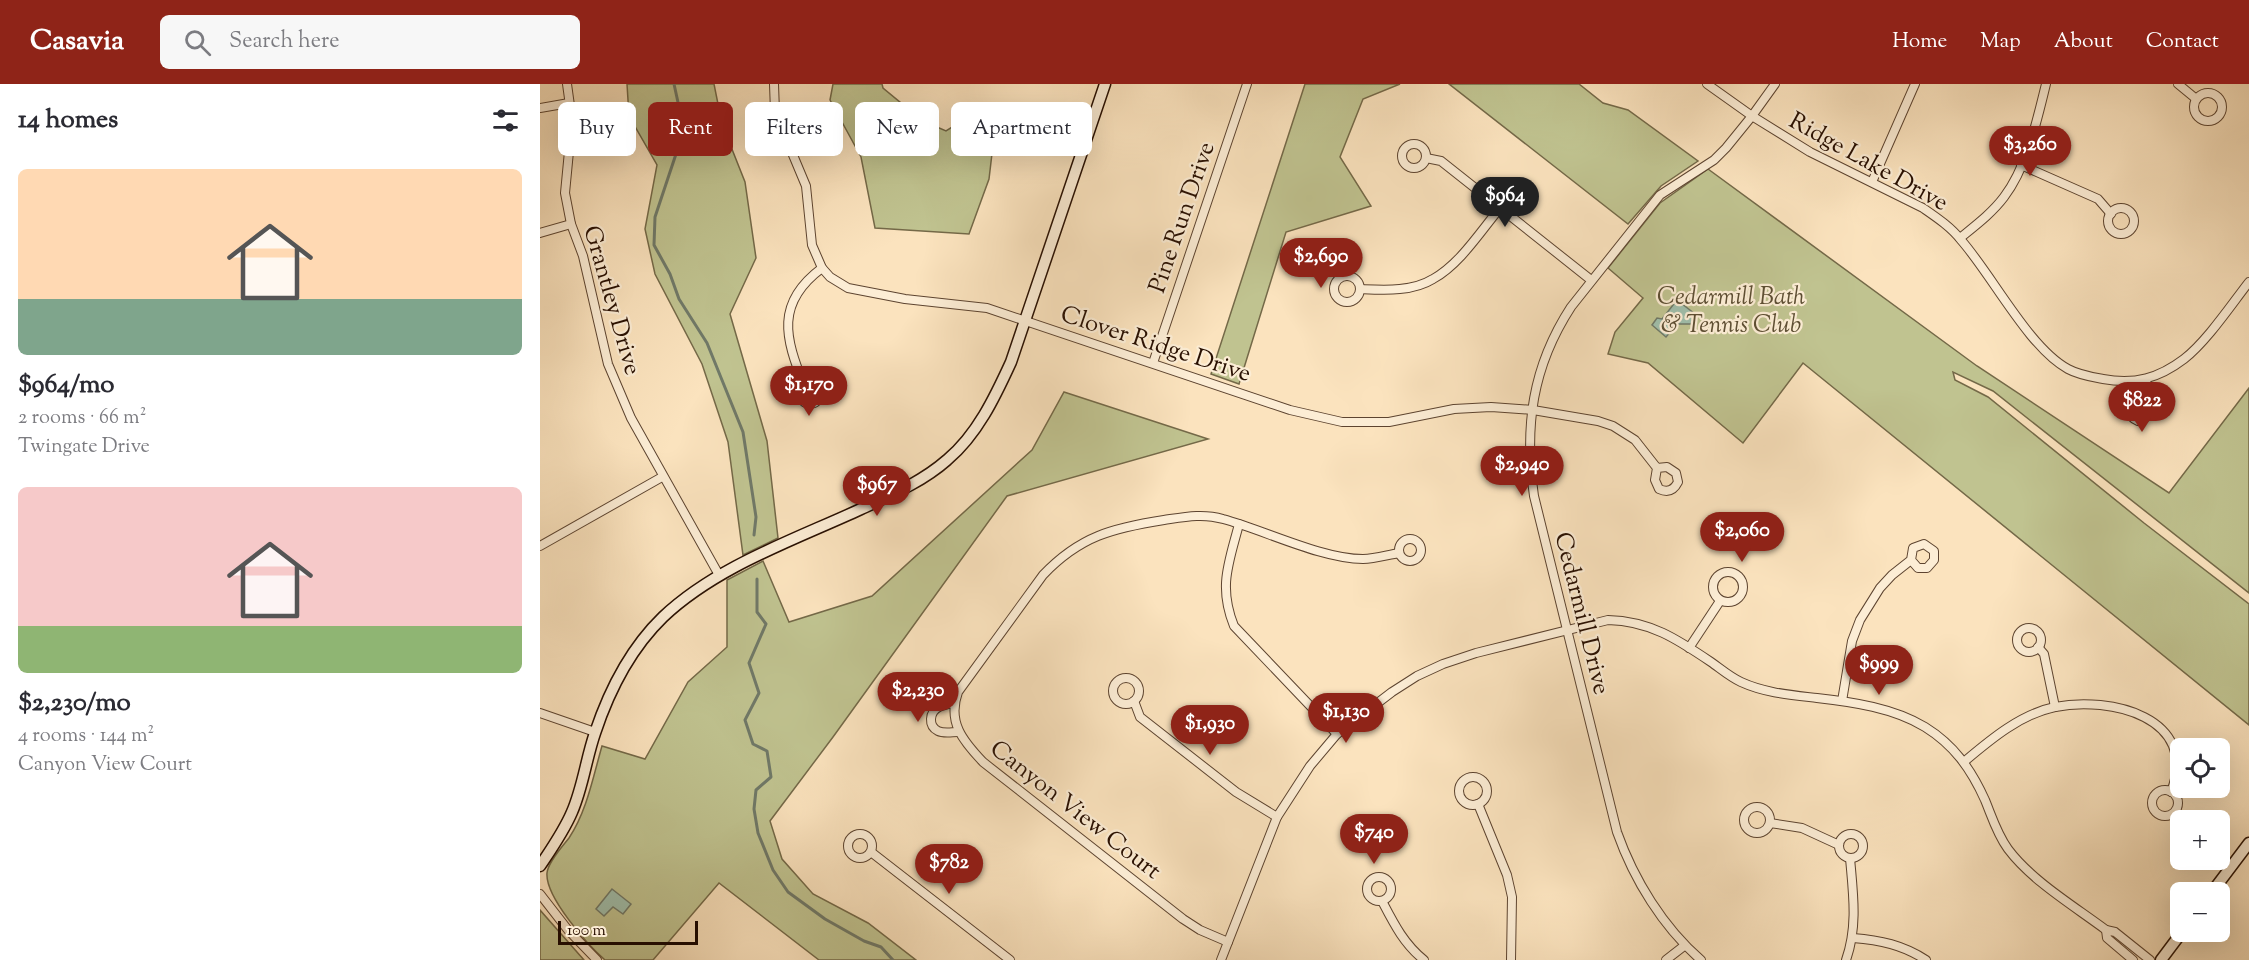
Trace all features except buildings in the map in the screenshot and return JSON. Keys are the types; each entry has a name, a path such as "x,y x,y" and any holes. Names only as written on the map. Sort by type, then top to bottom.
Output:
{"street":[{"name":"Grantley Drive","path":"567,84 569,102"},
{"path":"774,84 775,112 806,186 812,245 822,268 808,278 797,292 788,325 791,352 804,385"},
{"path":"540,866 564,830 573,809 595,732 621,672 637,647 661,619 686,597 719,575 918,482 949,459 973,432 994,400 1011,362 1105,84"},
{"name":"Pine Run Drive","path":"1153,363 1247,84"},
{"name":"Ridge Lake Drive","path":"1707,84 1752,116 1810,152 1923,208 1960,238 2035,339 2052,358 2070,370 2122,383 2142,380 2171,368 2186,357 2249,282"},
{"name":"Cedarmill Drive","path":"1701,960 1684,946 1640,885 1627,861 1617,832 1534,496 1529,460 1533,410 1536,389 1550,344 1565,316 1591,280 1660,195 1714,160 1752,116 1775,84"},
{"path":"1872,182 1915,84"},
{"path":"1960,238 1990,213 2016,179 2036,123 2046,84"},
{"path":"2178,84 2195,98"},
{"path":"540,108 558,105"},
{"name":"Grantley Drive","path":"569,156 565,194 571,224 584,256 608,364 631,418 662,477 719,575"},
{"path":"1426,158 1442,161 1591,280"},
{"path":"2021,165 2098,199 2111,214"},
{"path":"1360,289 1398,289 1433,280 1461,254 1500,208"},
{"path":"540,233 571,224"},
{"name":"Clover Ridge Drive","path":"822,268 830,277 848,288 905,299 978,306 1290,410 1342,422 1389,422 1474,407 1533,410 1598,421 1613,426 1635,440 1657,468"},
{"path":"2122,383 2127,412 2130,418 2138,421 2144,419 2150,411 2142,380"},
{"path":"540,546 662,477"},
{"path":"958,732 939,732 935,729 931,722 931,715 936,708 954,703 968,675 1056,561 1079,544 1108,531 1197,515 1222,518 1315,549 1350,558 1370,559 1399,553"},
{"path":"1239,524 1224,583 1228,612 1234,626 1337,734"},
{"path":"1842,701 1852,642 1860,620 1880,588 1911,560"},
{"path":"1725,572 1736,574 1743,583 1741,596 1730,603 1720,601 1713,590 1714,580 1725,572"},
{"path":"1689,648 1720,601"},
{"path":"1221,960 1277,817 1310,766 1337,734 1392,692 1417,676 1443,664 1476,653 1608,620 1628,621 1649,626 1689,648 1739,681 1754,687 1784,694 1842,701 1898,714 1924,726 1941,738 1965,761 1995,827 2008,849 2030,872 2106,930 2115,932 2150,960"},
{"path":"2038,647 2044,654 2055,707"},
{"path":"1134,701 1140,717 1236,792 1277,817"},
{"name":"Canyon View Court","path":"954,703 958,732 965,744 983,762 1184,919 1200,930 1228,942"},
{"path":"1965,761 1995,736 2016,723 2055,707 2087,703 2133,711 2149,718 2170,739"},
{"path":"540,713 595,732"},
{"path":"1478,804 1507,875 1512,897 1511,960"},
{"path":"1770,823 1802,828 1839,845"},
{"path":"1853,834 1860,838 1863,846 1861,853 1850,858 1841,853 1839,845 1845,835 1853,834"},
{"path":"2220,882 2249,843"},
{"path":"871,852 1010,960"},
{"path":"1846,960 1852,938 1854,900 1850,858"},
{"path":"540,894 568,930 597,960"},
{"path":"1382,902 1397,931 1424,960"},
{"path":"2106,930 2107,938 2133,960"},
{"path":"1852,938 1884,941 1898,945 1926,960"},
{"path":"2161,960 2174,942"},
{"path":"1666,960 1684,946"}],"green space":[{"path":"627,84 714,84 718,102 648,102 648,149 636,128 636,102 628,102"},
{"path":"833,84 882,84 883,88 900,102 855,102 855,146 843,124 843,102 831,102"},
{"path":"1305,84 1400,84 1363,99 1340,157 1371,206 1286,232 1239,384 1211,374"},
{"path":"1449,84 1579,84 1603,103 1628,110 1698,161 1661,186 1628,224"},
{"path":"939,128 946,131 951,128 951,156 992,156 989,179 969,234 875,228 861,157 939,156"},
{"path":"733,152 745,182 756,258 730,314 767,441 778,538 743,555 728,442 702,364 655,274 645,229 657,165 652,156 733,156"},
{"name":"Cedarmill Bath & Tennis Club","path":"1708,169 1977,366 2169,493 2249,388 2249,593 1993,391 1953,372 1955,380 1988,397 2249,604 2249,725 1803,363 1743,443 1648,363 1608,354 1615,332 1643,298 1608,268 1660,203"},
{"path":"1064,392 1208,439 1007,496 770,821 782,859 813,894 868,923 916,960 819,960 719,883 653,960 605,960 588,943 560,907 548,883 548,869 580,817 602,746 645,759 688,682 727,647 727,580 763,561 789,622 872,596 1032,450"},
{"path":"540,910 584,960 540,960"}],"shaded area":[{"path":"1677,300 1695,314 1691,324 1677,324 1666,337 1652,325 1657,318 1662,319"},
{"path":"612,889 631,904 623,914 613,907 604,916 596,909"}],"waterway":[{"path":"674,84 684,130 655,217 654,245 670,274 679,299 707,343 743,432 756,517 754,535"},
{"path":"757,579 757,612 766,624 749,663 759,693 745,720 753,744 767,751 771,777 756,790 754,809 758,833 773,870 788,892 825,919 864,941 881,947 893,960"}]}
